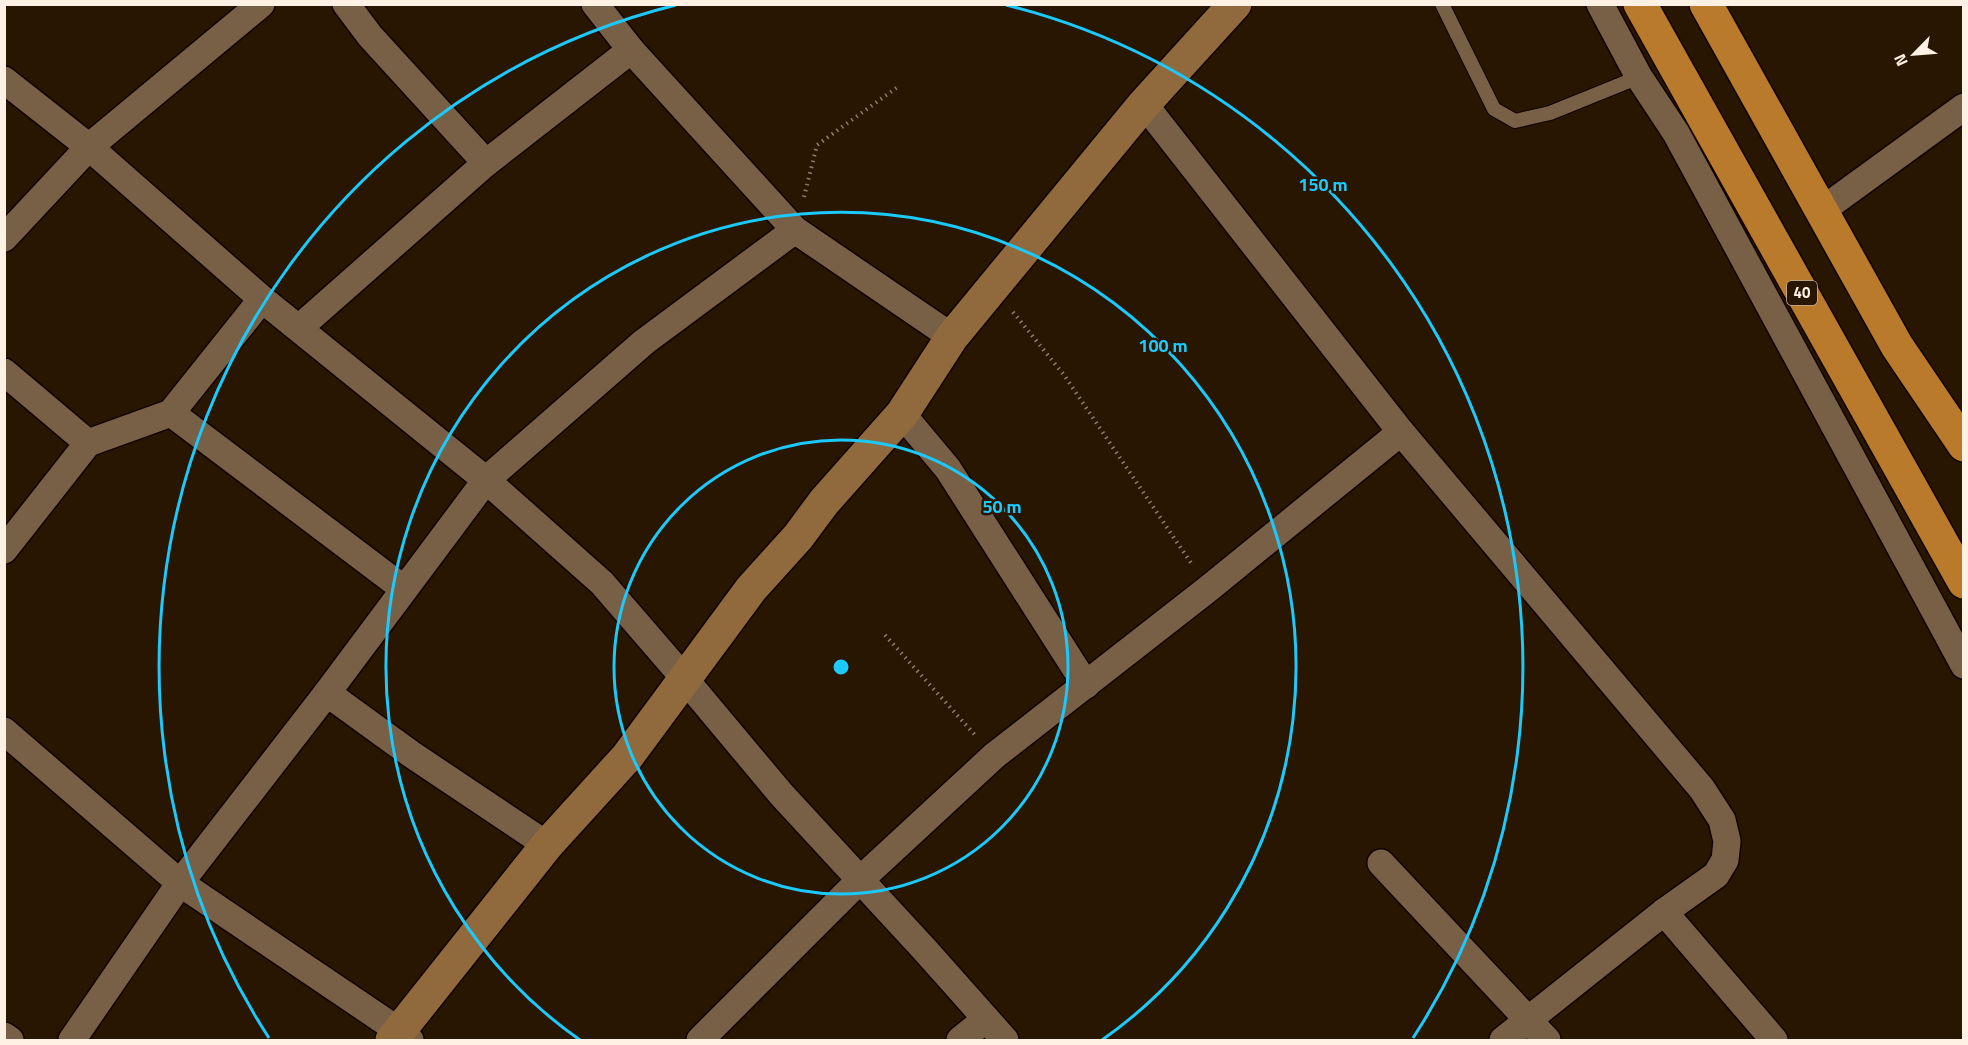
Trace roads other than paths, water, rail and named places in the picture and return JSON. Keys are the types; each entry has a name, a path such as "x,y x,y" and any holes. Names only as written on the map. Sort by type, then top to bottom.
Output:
{"highway":[{"name":"40","path":"1640,4 1964,582"},
{"path":"1706,4 1897,346 1964,445"}],"main road":[{"path":"400,1037 547,845 627,758 752,589 798,537 824,502 902,414 952,337 994,289 1144,104 1235,4"}],"street":[{"path":"4,238 89,147 261,4"},
{"path":"346,4 370,36 486,163"},
{"path":"595,4 631,50 795,230 952,337"},
{"path":"1600,4 1639,77 1676,133 1964,665"},
{"path":"298,328 486,163 631,50"},
{"path":"4,80 89,147 262,299 486,480 602,583 781,794 925,950 1005,1041"},
{"path":"1144,104 1401,432 1702,789 1722,820 1727,841 1725,860 1716,875 1664,912 1503,1041"},
{"path":"1821,212 1964,107"},
{"path":"72,1041 180,884 327,693 486,480 644,342 795,230"},
{"path":"4,550 88,443 171,413 262,299"},
{"path":"4,372 88,443"},
{"path":"171,413 404,589"},
{"path":"902,414 948,469 1086,685"},
{"path":"700,1041 860,880 994,756 1208,589 1401,432"},
{"path":"327,693 411,754 547,845"},
{"path":"4,731 180,884 400,1037"},
{"path":"1381,863 1547,1041"},
{"path":"1664,912 1774,1041"},
{"path":"960,1041 986,1019"},
{"path":"4,1036 10,1041"}],"lane":[{"path":"1442,4 1494,109 1515,121 1550,113 1639,77"}]}
